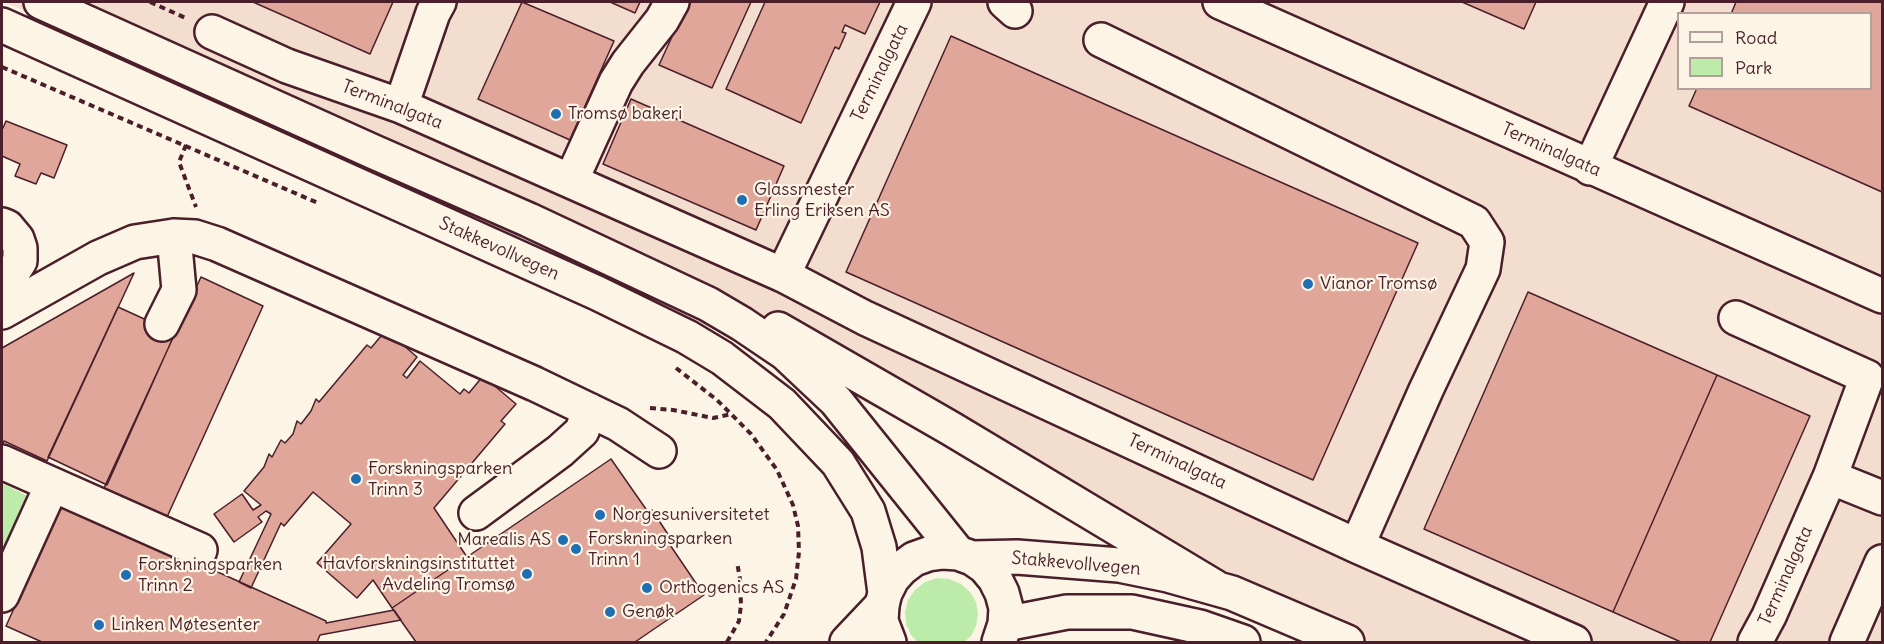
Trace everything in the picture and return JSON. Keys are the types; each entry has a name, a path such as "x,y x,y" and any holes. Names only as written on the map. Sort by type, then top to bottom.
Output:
{"main road":[{"path":"41,2 529,220 708,304 763,337 785,353 836,401 965,556 985,567 995,579 1006,608 1002,633 1067,612 1132,612 1200,627 1243,642"},
{"path":"401,106 440,2"},
{"path":"571,182 616,82 662,20 672,2"},
{"name":"Terminalgata","path":"783,275 914,2"},
{"name":"Terminalgata","path":"1220,2 1882,296"},
{"path":"1590,168 1667,2"},
{"name":"Stakkevollvegen","path":"2,25 586,288 687,337 722,358 782,404 824,447 842,470 868,511 879,547 884,599 881,621 889,642"},
{"name":"Terminalgata","path":"212,32 288,66 401,106 783,275 865,318 1357,546 1575,642"},
{"path":"1101,40 1474,222 1487,242 1483,269 1357,546"},
{"path":"2,225 17,238 20,261 11,275 2,282"},
{"path":"2,312 107,254 135,242 186,226"},
{"path":"162,324 178,290 186,226"},
{"path":"186,226 195,237 217,244 535,384 618,424 659,451"},
{"path":"708,304 764,323 798,339 1215,587"},
{"name":"Terminalgata","path":"1736,318 1867,377 1830,477 1769,616 1755,642"},
{"path":"476,513 561,451 582,431 589,410"},
{"path":"2,462 200,550"},
{"path":"1830,477 1882,498"},
{"path":"2,595 52,485"},
{"name":"Stakkevollvegen","path":"847,642 884,599 897,574 914,559 943,552 965,556 1017,557 1119,565 1168,575 1215,587 1347,642"},
{"path":"1847,642 1882,562"}],"path":[{"path":"150,2 212,32"},
{"path":"2,67 329,208"},
{"path":"186,145 179,162 186,226"},
{"path":"668,363 700,385 732,414 766,452 787,488 798,526 796,579 784,614 766,642"},
{"path":"642,407 713,418 732,414"},
{"path":"728,642 739,621 740,613 740,579 737,562"}],"shaded area":[{"path":"4,2 1882,2 1882,642 1363,642 280,121"}],"green space":[{"path":"2,483 33,499 2,560"},
{"path":"937,578 949,579 961,584 976,602 978,614 976,626 971,636 964,642 918,642 911,635 906,624 905,612 908,600 925,582"}],"building":[{"path":"253,2 393,2 370,54"},
{"path":"522,2 614,41 570,140 478,99"},
{"path":"610,2 640,2 635,13"},
{"path":"688,2 751,2 712,88 659,65"},
{"path":"765,2 880,2 865,34 845,25 842,32 846,33 839,49 835,47 801,123 726,89"},
{"path":"1462,2 1536,2 1524,29"},
{"path":"1736,2 1882,2 1882,192 1689,106 1696,90 1872,90 1872,12 1732,12"},
{"path":"951,36 1418,243 1313,480 846,272"},
{"path":"631,99 784,166 756,230 603,164"},
{"path":"6,121 67,145 54,178 41,173 36,184 15,176 20,164 2,156 2,127"},
{"path":"134,273 47,461 4,441 2,447 2,348"},
{"path":"201,277 263,306 167,517 104,488"},
{"path":"1528,292 1717,375 1613,612 1424,529"},
{"path":"118,307 175,333 107,485 48,457"},
{"name":"Forskningsparken Trinn 3","path":"386,330 417,357 403,375 407,378 420,361 460,394 464,389 469,393 483,376 516,404 501,421 505,424 434,508 467,557 392,608 373,580 357,598 317,563 351,524 313,492 284,526 281,523 251,588 239,582 271,514 266,511 258,517 262,522 234,542 214,514 242,494 253,510 261,505 244,491 264,467 269,454 272,457 281,440 285,443 293,434 297,421 301,424 311,411 316,399 319,402 367,345 371,348"},
{"path":"1717,375 1810,416 1710,642 1681,642 1613,612"},
{"name":"Forskningsparken Trinn 1","path":"611,459 648,512 652,510 671,539 668,542 704,595 635,642 416,642 392,608"},
{"name":"Forskningsparken Trinn 2","path":"62,502 209,566 326,623 394,610 401,620 320,635 317,642 42,642 6,626"}],"place":[{"name":"Tromsø bakeri","path":"556,114"},
{"name":"Glassmester Erling Eriksen AS","path":"742,200"},
{"name":"Vianor Tromsø","path":"1308,284"},
{"name":"Forskningsparken Trinn 3","path":"356,479"},
{"name":"Norgesuniversitetet","path":"600,515"},
{"name":"Marealis AS","path":"563,540"},
{"name":"Forskningsparken Trinn 1","path":"576,549"},
{"name":"Havforskningsinstituttet Avdeling Tromsø","path":"527,574"},
{"name":"Forskningsparken Trinn 2","path":"126,575"},
{"name":"Orthogenics AS","path":"647,588"},
{"name":"Genøk","path":"610,612"},
{"name":"Linken Møtesenter","path":"99,625"}]}
